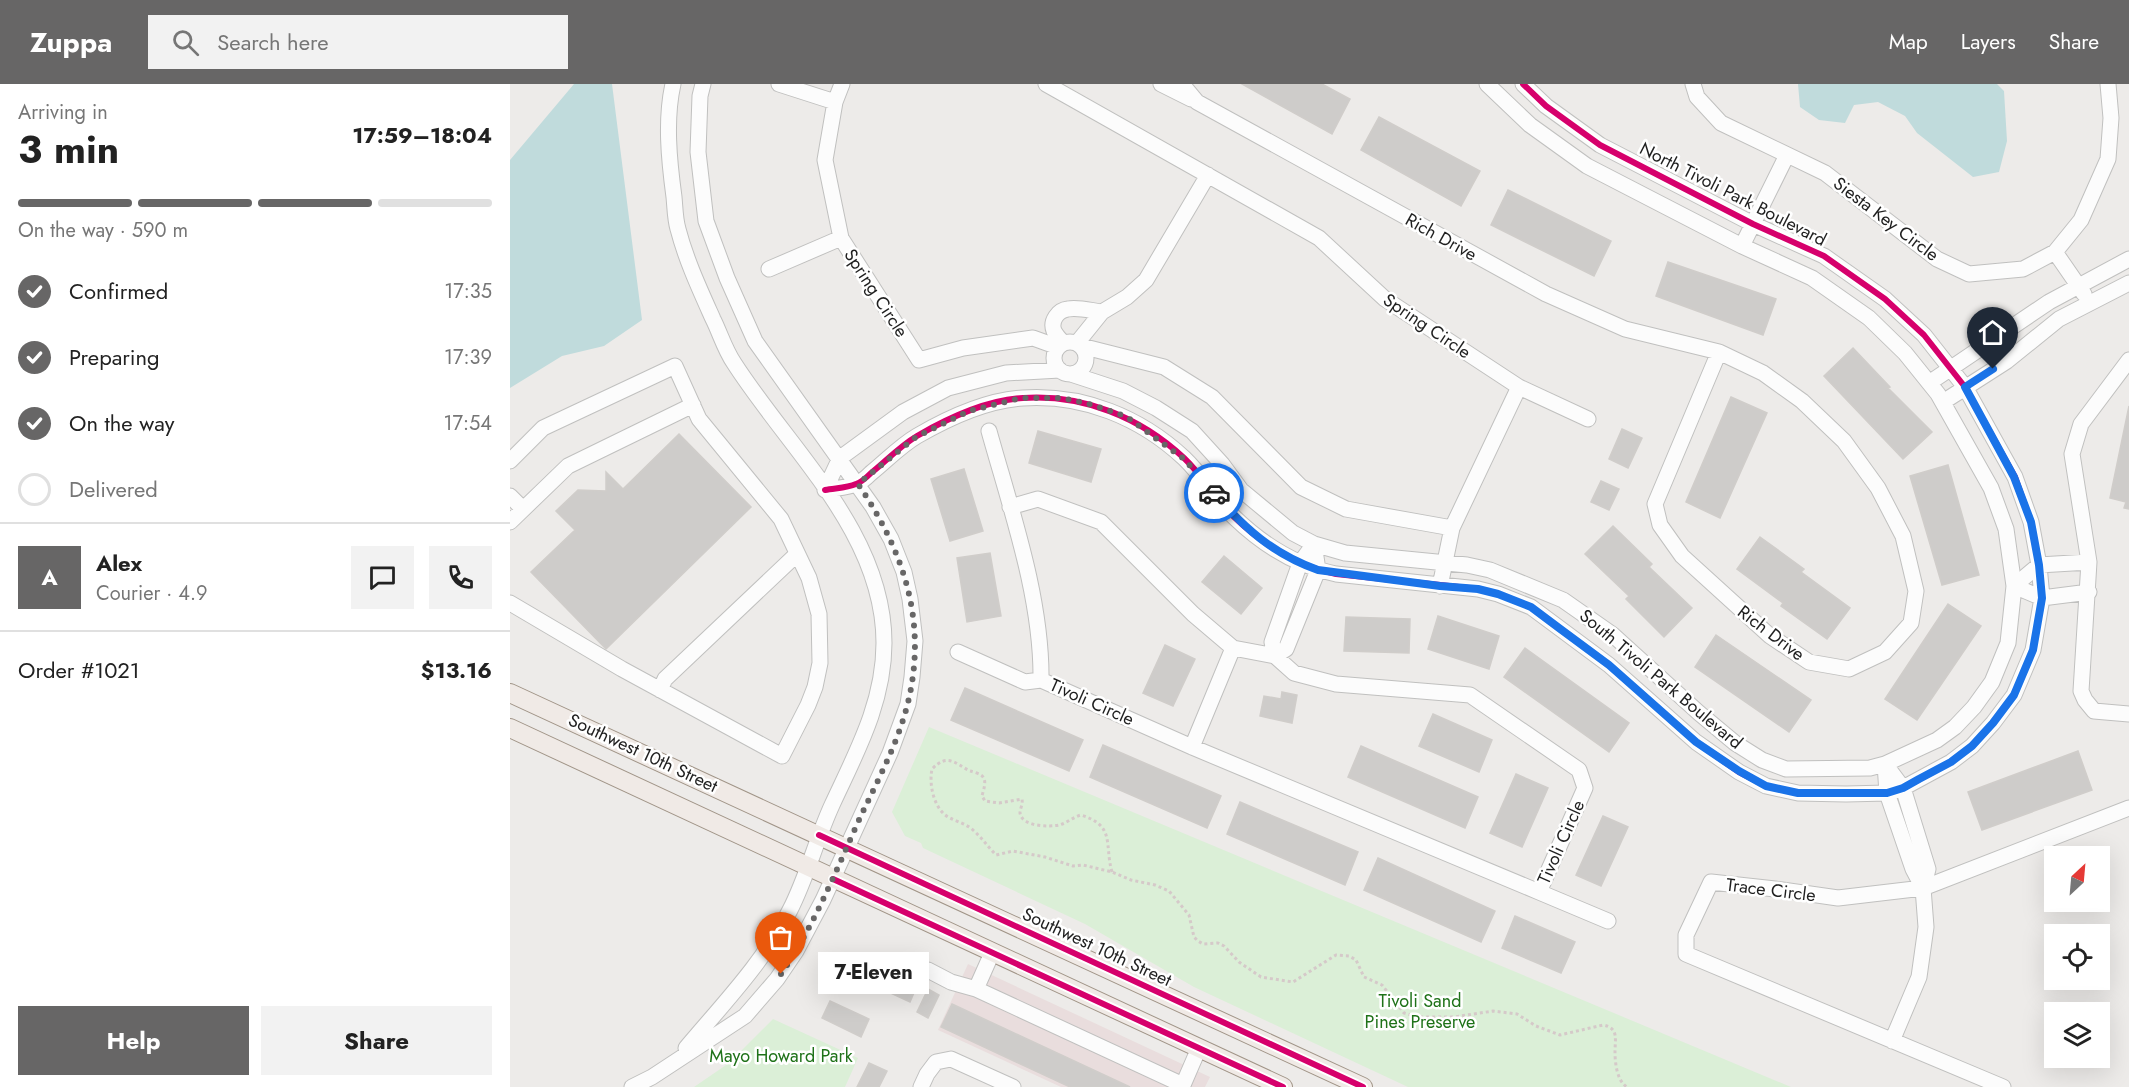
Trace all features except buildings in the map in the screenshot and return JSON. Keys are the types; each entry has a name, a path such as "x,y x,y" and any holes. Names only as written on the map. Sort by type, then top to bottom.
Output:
{"main road":[{"name":"Southwest 10th Street","path":"510,693 1363,1087"},
{"name":"Southwest 10th Street","path":"510,728 1283,1087"}],"street":[{"path":"673,84 668,153 677,228 700,289 732,361 825,489 858,541 869,564 877,590 884,643 880,682 874,708 819,834 789,911 768,946 738,986 675,1062"},
{"path":"632,1087 745,1016 764,995 796,951 833,879 900,729 908,704 915,640 904,572 891,539 858,484 755,341 727,278 706,221 698,152 700,96 703,84"},
{"path":"779,84 835,102"},
{"name":"Spring Circle","path":"842,84 835,102 825,160 841,238 919,360 963,348 1033,338 1164,367 1212,397 1301,487 1346,509 1452,528"},
{"name":"Spring Circle","path":"1046,84 1319,238 1385,299 1519,387 1588,419"},
{"path":"1161,84 1197,102"},
{"name":"Rich Drive","path":"1182,84 1197,102 1545,294 1625,329 1719,352 1763,373 1802,401 1844,441 1878,488 1904,536 1916,591 1911,623 1886,652 1849,669 1809,662 1770,636 1726,598 1682,556 1660,525 1655,504 1719,352"},
{"path":"1487,84 1530,125 1587,166 1742,246 1812,278 1869,318 1905,353 1943,402 1991,488 2006,529 2014,586 2008,643 1992,682 1974,707 1955,727 1937,740 1885,764"},
{"name":"North Tivoli Park Boulevard","path":"1523,84 1546,106 1600,145 1753,224 1824,256 1885,298 1924,335 1965,387 2014,477 2031,522 2039,565 2042,598 2033,650 2014,695 1972,746 1951,762 1903,788"},
{"name":"Siesta Key Circle","path":"1693,84 1696,98 1721,123 1825,173 1937,259 1969,274 2023,269 2055,252 2081,220 2108,159 2111,118 2108,84"},
{"path":"1742,246 1787,155"},
{"path":"1102,312 1068,309 1060,311 1055,317 1054,330 1070,345 1086,355 1084,366 1077,373 1066,372 1054,363 1053,357 1070,345 1102,312 1127,297 1146,280 1208,175"},
{"path":"769,269 841,238"},
{"path":"2055,252 2089,303"},
{"path":"1929,383 1949,367 2049,302 2129,259"},
{"path":"1943,402 2007,361 2059,319 2129,283"},
{"path":"2129,360 2081,424 2072,454 2089,562 2082,691 2085,700 2094,711 2129,714"},
{"path":"510,461 543,428 675,366 699,419 781,519 809,578 819,614 820,663 815,687 782,756 660,690 510,603"},
{"path":"1062,398 1066,372"},
{"name":"South Tivoli Park Boulevard","path":"825,489 840,458 903,412 948,388 1005,373 1066,372 1124,391 1192,431 1222,464 1241,490 1293,533 1314,544 1345,553 1445,562 1490,570 1563,600 1613,635 1699,714 1762,760 1786,769 1870,768 1885,764"},
{"path":"1440,586 1452,528 1519,387"},
{"name":"South Tivoli Park Boulevard","path":"858,484 916,437 969,411 1021,398 1062,398 1093,405 1127,417 1156,437 1184,459 1234,516 1267,545 1300,563 1318,570 1478,589 1531,607 1609,665 1696,742 1766,786 1798,793 1887,793 1903,788"},
{"path":"510,522 568,466 693,405"},
{"name":"Tivoli Circle","path":"989,431 1023,555 1041,648 1041,680 1192,747 1539,892 1585,788 1579,770 1470,695 1335,684 1294,673 1275,656 1233,648 1192,614 1101,522 1038,499 1010,507"},
{"path":"825,489 858,484"},
{"path":"510,496 523,509"},
{"path":"1314,544 1318,570 1286,650 1275,656 1272,642 1300,563 1314,544"},
{"path":"660,690 665,680 797,554"},
{"path":"2014,586 2039,565 2089,562"},
{"path":"2014,586 2042,598 2089,592"},
{"path":"1192,747 1233,648"},
{"path":"958,652 1025,682 1041,680"},
{"path":"1885,764 1903,788 1928,869 1923,888 1926,927 1919,977 1892,1041"},
{"path":"1885,764 1887,793 1913,869 1923,888"},
{"name":"Trace Circle","path":"2003,1087 1686,954 1686,936 1711,882 1838,898 1923,888 2129,808"},
{"path":"1539,892 1608,921"},
{"path":"976,988 992,953"},
{"path":"928,970 951,982 976,988 1183,1085 1199,1048"},
{"path":"921,1087 936,1062 951,1059 1013,1087"}],"path":[{"path":"1112,872 1108,852 1109,841 1100,824 1081,815 1058,825 1031,823 1023,819 1020,813 1023,805 1022,799 999,803 985,801 982,796 985,781 983,776 946,760 938,763 932,769 931,787 945,815 962,821 975,831 996,855 1013,851 1046,857 1073,866 1083,865 1112,872 1169,891 1189,915 1194,937 1198,941 1211,945 1218,943 1224,946 1251,972 1261,977 1293,982 1336,955 1349,956 1356,960 1364,977 1382,985 1404,1013 1418,1017 1454,1017 1493,1011 1516,1014 1536,1026 1560,1035 1574,1030 1610,1026 1616,1033 1615,1051 1619,1079 1627,1087"}],"shaded area":[{"path":"968,964 1210,1077 1205,1087 1061,1087 938,1030"}],"green space":[{"name":"Tivoli Sand Pines Preserve","path":"929,727 1791,1087 1408,1087 1194,987 1085,924 923,848 921,843 905,836 892,812"},
{"name":"Mayo Howard Park","path":"773,1019 858,1058 845,1087 694,1087 729,1063"}],"water":[{"path":"574,84 612,84 642,320 604,346 562,356 510,388 510,160"},
{"path":"1798,84 1997,84 2004,91 2007,141 1999,172 1973,177 1917,133 1905,116 1878,102 1854,105 1845,123 1819,120 1800,107"}],"cycle path":[{"path":"825,490 860,482 917,436 982,406 1023,398 1045,398 1089,404 1130,420 1167,443 1191,465 1227,510 1245,527 1268,545 1307,566 1336,574 1478,589 1531,607 1609,665 1696,742 1739,772 1766,786 1798,793 1887,793 1903,788 1951,762 1972,746 2014,695 2033,650 2042,598 2031,522 2015,477 1965,387 1924,335 1885,299 1824,256 1753,224 1600,145 1546,106 1523,84"},
{"path":"819,835 1363,1087"},
{"path":"833,879 1283,1087"}],"way so far":[{"path":"781,974 823,900 890,753 908,704 915,640 904,572 891,539 858,484 916,437 969,411 1021,398 1062,398 1093,405 1127,417 1184,459 1214,493"}],"place":[{"name":"7-Eleven","path":"781,974"}],"route":[{"path":"1214,493 1234,516 1267,545 1318,570 1336,574 1478,589 1531,607 1609,665 1696,742 1766,786 1798,793 1887,793 1903,788 1951,762 1972,746 2014,695 2033,650 2042,598 2031,522 2014,477 1965,387 1993,369"}]}
